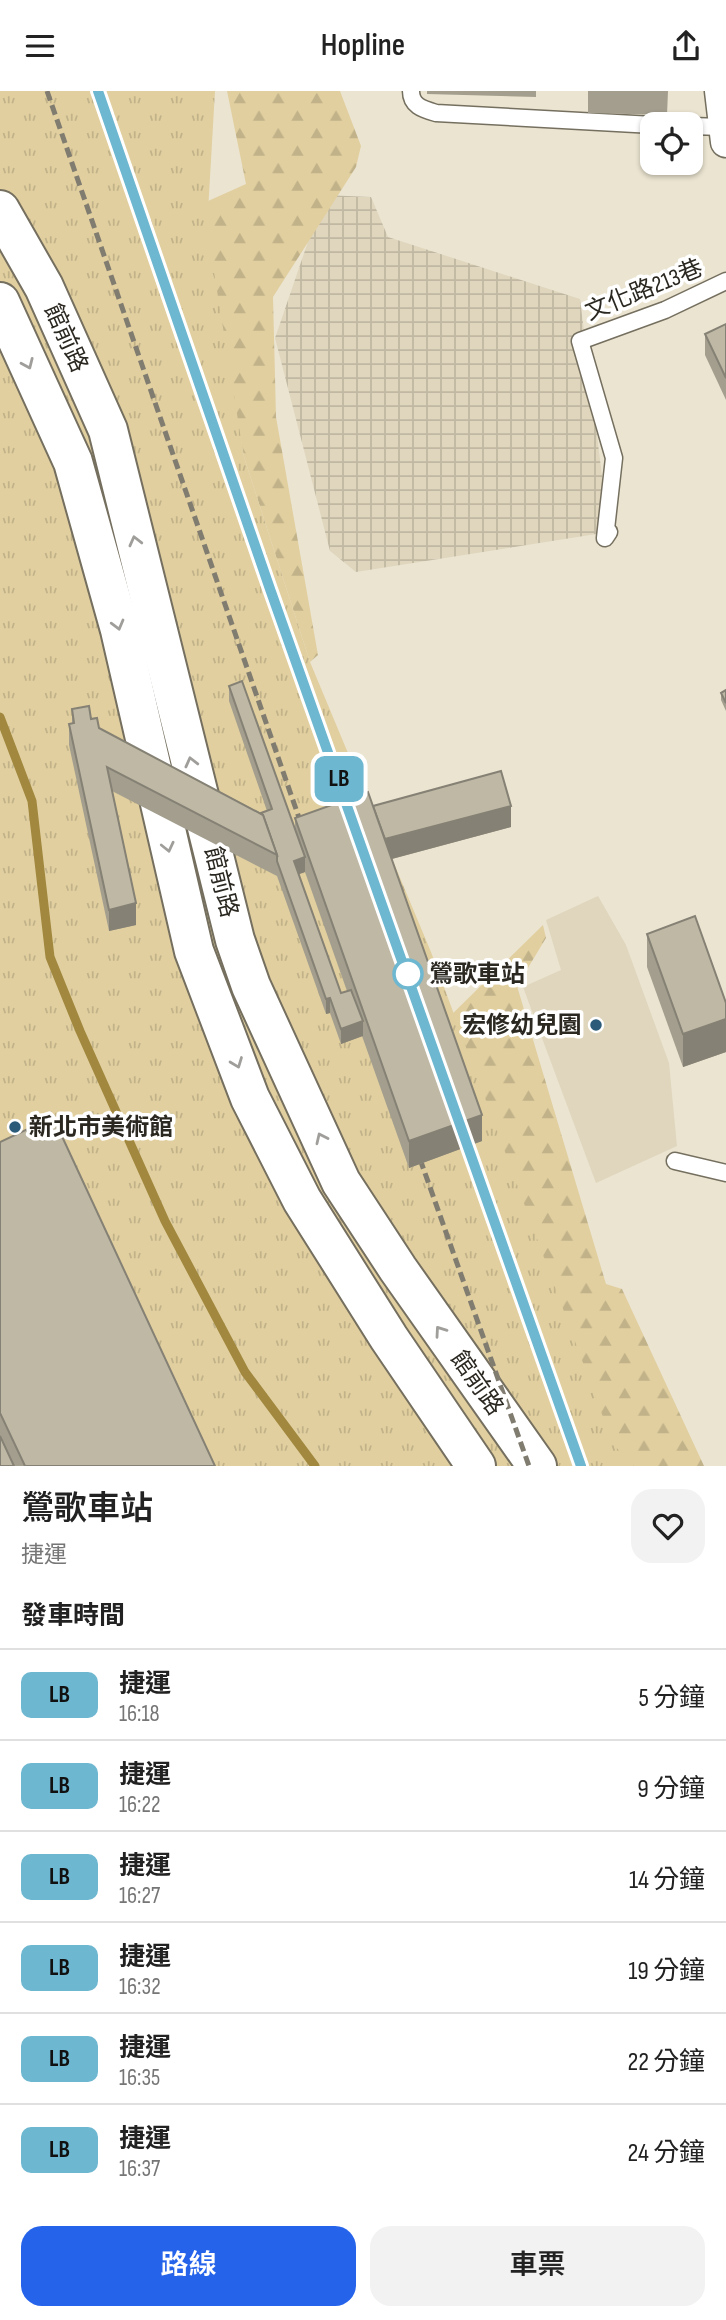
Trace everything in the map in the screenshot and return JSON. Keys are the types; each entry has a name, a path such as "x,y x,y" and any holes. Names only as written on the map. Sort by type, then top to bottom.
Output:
{"street":[{"path":"720,91 724,134"},
{"name":"館前路","path":"0,210 44,287 108,430 235,940 251,986 341,1182 398,1269 537,1466"},
{"name":"館前路","path":"1,308 73,462 120,630 194,951 250,1098 302,1199 389,1338 476,1466"}],"lane":[{"path":"411,91 411,98 420,109 436,113 640,124"},
{"path":"703,129 724,134"},
{"name":"文化路213巷","path":"609,532 606,538 614,458 580,341 665,310 726,281"},
{"path":"675,1161 726,1173"}],"shaded area":[{"path":"324,195 371,197 388,237 580,299 609,532 356,572 330,551 275,338"},
{"name":"宏修幼兒園","path":"598,896 626,945 669,1063 677,1146 596,1183 523,987 561,970 546,920"}],"green space":[{"path":"0,91 215,91 207,229 244,457 310,662 431,952 613,1444 634,1466 0,1466"},
{"path":"227,91 340,91 361,146 356,167 273,297 276,417 318,655 310,662 244,457 197,206 246,184"},
{"path":"543,925 546,938 517,986 606,1284 622,1289 704,1466 629,1466 582,1414 444,1022"}],"building":[{"path":"726,324 726,378 705,334"},
{"path":"242,681 305,857 294,861 341,993 351,990 363,1021 341,1029 330,998 326,999 261,813 272,809 229,686"},
{"path":"726,690 726,703 721,693"},
{"path":"89,706 91,719 97,718 99,728 263,815 277,855 107,767 136,903 109,910 69,724 74,723 72,709"},
{"path":"501,771 511,806 385,839 373,806"},
{"path":"368,792 482,1115 409,1141 295,818"},
{"path":"695,916 726,1003 726,1019 683,1034 647,934"},
{"name":"新北市美術館","path":"53,1117 215,1466 25,1466 0,1413 0,1142"},
{"path":"0,1436 14,1466 0,1466"}],"waterway":[{"path":"0,717 32,801 50,957 80,1031 165,1221 245,1372 315,1466"}],"railway":[{"path":"47,91 305,835"},
{"path":"98,91 270,589 353,819"},
{"path":"463,1129 581,1466"},
{"path":"415,1145 529,1466"}],"metro line":[{"name":"LB","path":"98,91 270,589 581,1466"}],"place":[{"name":"鶯歌車站","path":"408,974"},
{"name":"宏修幼兒園","path":"596,1025"},
{"name":"新北市美術館","path":"15,1127"}]}
